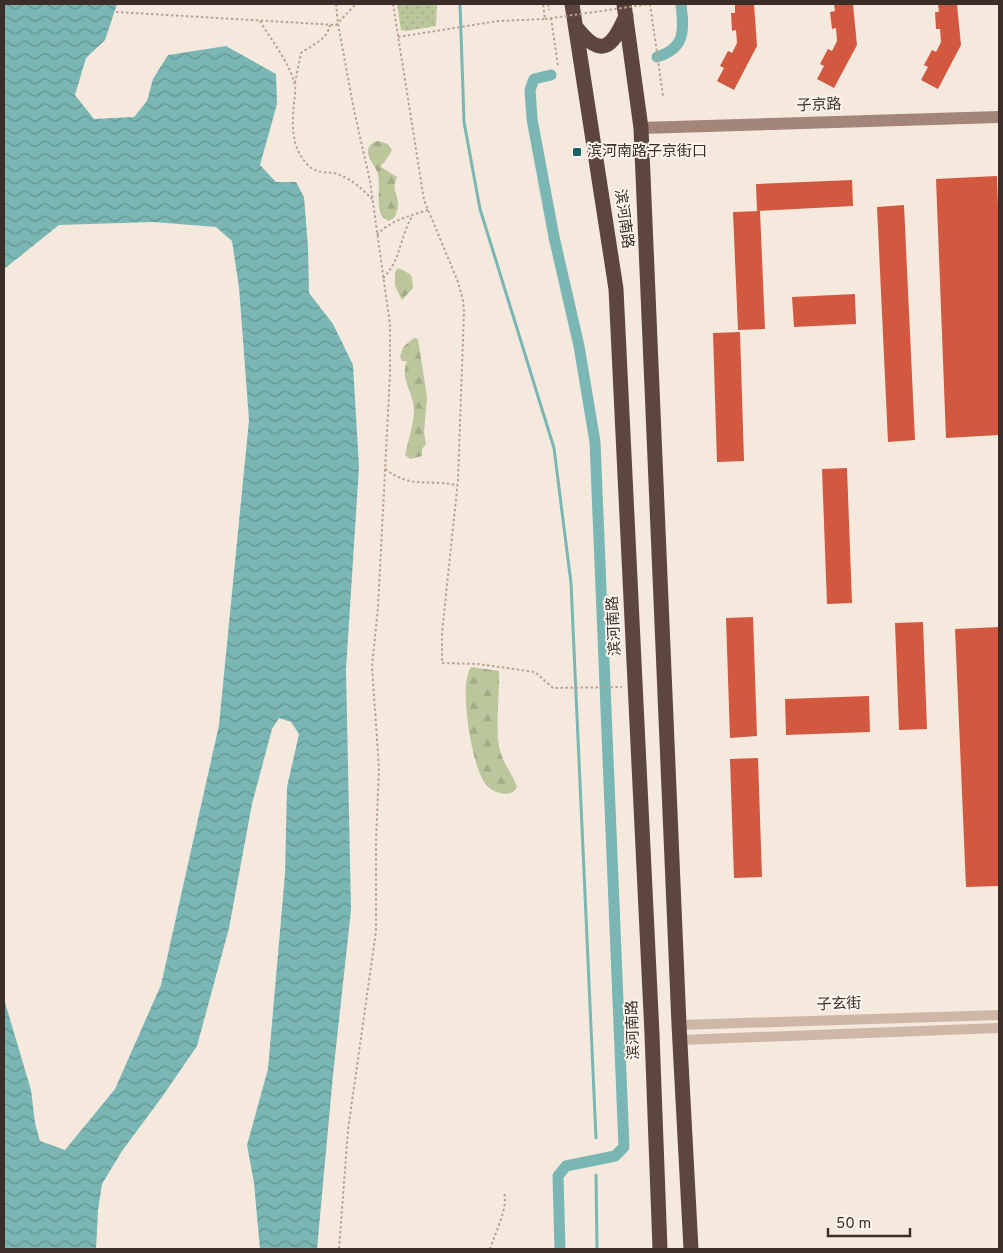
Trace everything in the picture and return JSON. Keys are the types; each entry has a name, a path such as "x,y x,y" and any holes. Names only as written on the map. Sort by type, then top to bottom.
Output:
{"highway":[{"name":"滨河南路","path":"572,4 616,288 652,1034 660,1249"},
{"name":"滨河南路","path":"625,10 641,128 691,1249"},
{"path":"576,27 586,39 598,46 606,46 614,40 625,10"}],"street":[{"name":"子京路","path":"641,128 999,117"},
{"name":"子玄街","path":"680,1032 999,1015"},
{"name":"子玄街","path":"680,1032 999,1028"}],"path":[{"path":"336,4 338,24 372,199 390,325 376,643 372,667 379,768 376,841 376,930 348,1130 339,1249"},
{"path":"116,12 330,25 338,24 356,4"},
{"path":"393,4 424,200 464,300 457,485 442,633 442,663 478,664 535,672 553,688 560,689 615,687"},
{"path":"543,4 545,19"},
{"path":"548,4 549,10"},
{"path":"398,37 498,21 545,19 650,4 663,96"},
{"path":"551,18 558,66"},
{"path":"260,21 289,70 294,86"},
{"path":"330,25 329,30 321,41 301,53 294,86 293,136 300,154 313,169 322,173 342,175 360,187 372,199"},
{"path":"377,235 387,226 428,210"},
{"path":"383,278 391,270 400,249 406,226 413,215"},
{"path":"385,469 396,477 407,481 457,485"},
{"path":"490,1249 504,1210 506,1200 504,1193"}],"green space":[{"path":"397,4 437,4 436,26 406,31 401,30"},
{"path":"378,141 388,144 392,150 381,167 397,177 395,188 398,207 395,217 389,221 383,218 379,208 378,174 368,155 370,146"},
{"path":"398,268 412,277 413,288 402,300 395,286 395,272"},
{"path":"414,338 418,339 427,397 424,432 426,444 422,449 422,456 410,459 405,455 413,423 414,405 406,381 405,368 407,361 402,361 400,357 403,347"},
{"path":"471,667 499,671 498,736 501,754 517,787 511,793 500,793 489,788 477,765 467,717 466,702 467,678"}],"water":[{"path":"4,4 117,4 105,40 86,58 75,95 94,119 134,117 147,101 153,79 168,55 226,46 276,74 277,104 260,165 276,182 296,182 304,197 309,293 333,324 353,365 359,467 346,669 351,910 317,1249 260,1249 254,1183 247,1145 268,1069 285,874 287,787 299,734 291,722 279,718 272,729 252,804 229,928 197,1046 122,1151 102,1184 98,1210 96,1249 4,1249 4,999 31,1090 35,1123 40,1141 65,1150 115,1089 161,985 219,725 249,420 239,287 232,241 216,227 153,222 59,225 4,269"}],"building":[{"path":"735,4 754,4 757,46 734,90 717,81 724,68 720,66 728,51 732,53 737,43 736,30 732,31 731,13 735,13"},
{"path":"834,4 853,4 857,45 834,88 817,79 824,66 820,64 828,49 832,51 837,41 836,28 832,29 830,12 835,11"},
{"path":"938,4 957,4 961,45 938,89 921,80 928,67 924,65 932,50 936,52 941,42 940,29 936,29 935,12 939,12"},
{"path":"997,176 999,237 999,435 946,438 936,179"},
{"path":"852,180 853,206 757,211 756,184"},
{"path":"904,205 915,440 888,442 877,207"},
{"path":"760,211 765,329 738,330 733,212"},
{"path":"855,294 856,324 794,327 792,297"},
{"path":"740,332 744,461 717,462 713,333"},
{"path":"847,468 852,603 827,604 822,469"},
{"path":"753,617 757,736 730,738 726,618"},
{"path":"923,622 927,729 899,730 895,623"},
{"path":"999,627 999,886 966,887 955,629"},
{"path":"869,696 870,732 786,735 785,699"},
{"path":"758,758 762,877 734,878 730,759"}],"waterway":[{"path":"460,4 464,122 480,209 554,448 571,583 596,1138"},
{"path":"657,57 673,49 681,37 683,22 681,4"},
{"path":"551,75 534,79 530,90 532,119 554,237 579,346 595,442 624,1147 615,1156 566,1166 558,1176 560,1249"},
{"path":"596,1175 597,1249"}],"place":[{"name":"滨河南路子京街口","path":"577,152"}]}
